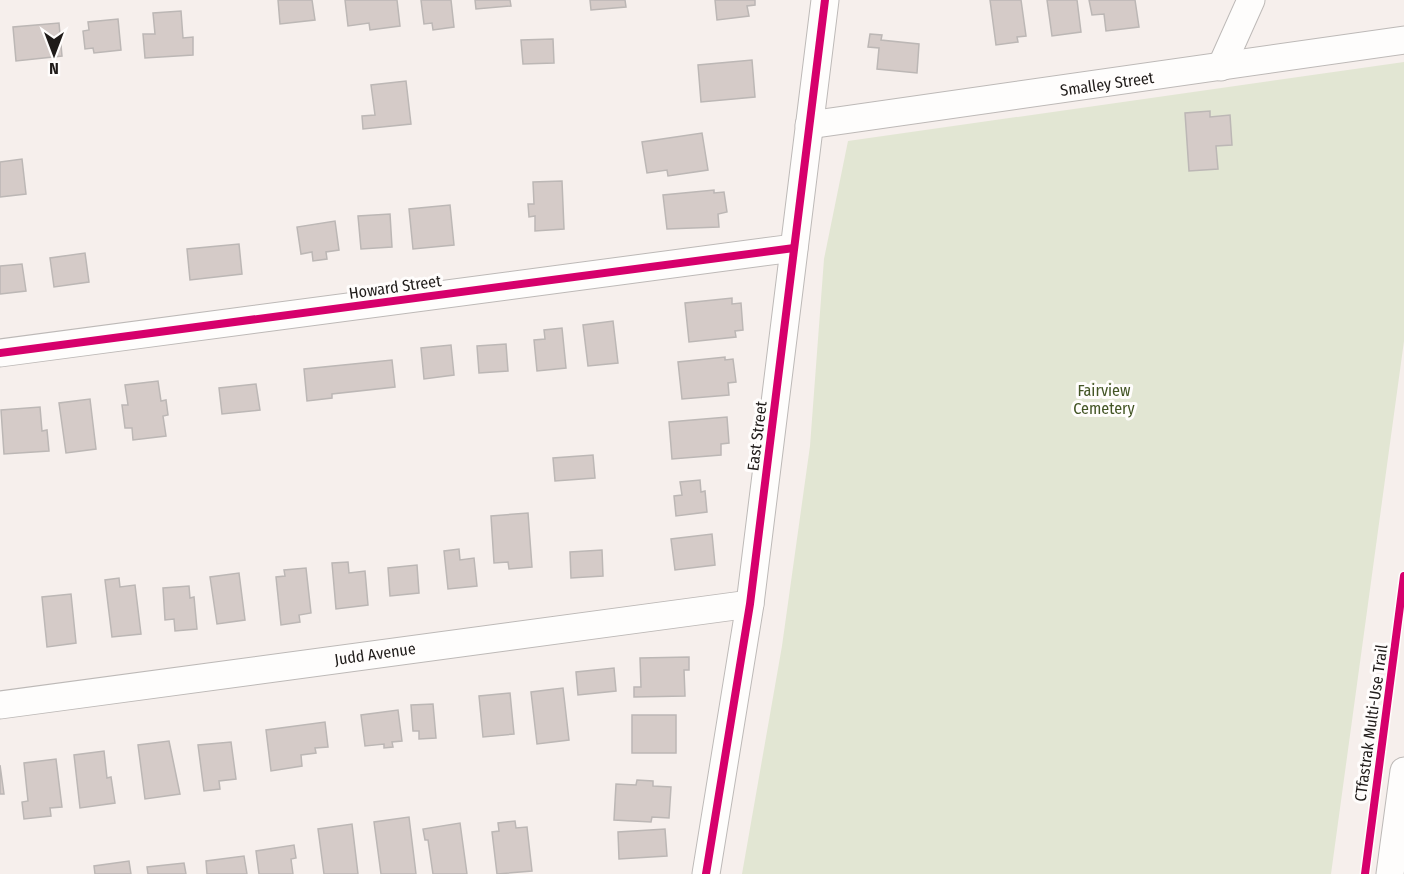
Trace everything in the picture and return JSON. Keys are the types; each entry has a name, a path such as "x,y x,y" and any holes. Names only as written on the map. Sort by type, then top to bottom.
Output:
{"street":[{"name":"East Street","path":"706,874 750,604 825,0"},
{"path":"1221,67 1251,0"},
{"name":"Smalley Street","path":"809,125 1404,40"},
{"name":"Howard Street","path":"0,353 794,248"},
{"name":"Judd Avenue","path":"0,705 750,604"},
{"path":"1390,874 1404,771"}],"green space":[{"name":"Fairview Cemetery","path":"1404,62 1404,341 1331,874 742,874 782,646 810,446 824,259 848,141"}],"building":[{"path":"278,0 312,0 315,20 280,24"},
{"path":"345,0 397,0 400,26 370,30 369,23 348,26"},
{"path":"421,0 451,0 454,27 433,30 432,23 424,24"},
{"path":"475,0 510,0 511,6 476,9"},
{"path":"590,0 625,0 626,7 591,10"},
{"path":"715,0 755,0 755,5 747,6 749,16 717,20"},
{"path":"990,0 1021,0 1026,36 1017,37 1018,42 996,45"},
{"path":"1047,0 1077,0 1081,32 1052,36"},
{"path":"1089,0 1135,0 1139,27 1106,31 1104,14 1092,15"},
{"path":"181,11 183,38 193,37 193,55 145,58 143,34 155,34 153,13"},
{"path":"118,19 121,50 94,53 93,48 85,49 83,31 89,30 88,22"},
{"path":"59,23 62,56 16,61 13,27"},
{"path":"870,34 882,35 881,40 919,44 917,73 877,69 879,48 868,47"},
{"path":"553,39 554,63 523,64 521,40"},
{"path":"752,60 755,97 701,102 698,65"},
{"path":"406,81 411,124 363,129 362,116 375,115 371,85"},
{"path":"1210,111 1210,117 1230,115 1232,145 1216,146 1218,169 1189,171 1185,113"},
{"path":"702,133 708,170 668,176 667,170 647,173 642,142"},
{"path":"22,159 26,194 0,197 0,162"},
{"path":"562,181 564,229 535,231 535,216 529,217 528,204 534,204 533,182"},
{"path":"714,190 714,193 724,192 727,212 718,214 719,227 667,229 663,195"},
{"path":"450,205 454,245 413,249 409,209"},
{"path":"390,214 392,247 361,249 358,216"},
{"path":"335,221 339,250 326,252 327,259 313,261 312,252 301,254 297,227"},
{"path":"239,244 242,274 190,280 187,249"},
{"path":"85,253 89,282 54,287 50,258"},
{"path":"22,264 26,291 0,294 0,266"},
{"path":"732,298 732,304 741,303 743,330 735,331 736,337 689,342 685,303"},
{"path":"613,321 618,363 588,366 583,325"},
{"path":"562,328 566,368 537,371 534,340 545,339 544,330"},
{"path":"506,344 508,371 479,373 477,346"},
{"path":"451,345 454,375 424,379 421,348"},
{"path":"725,357 725,360 733,359 736,382 728,383 729,395 682,399 678,362"},
{"path":"392,360 395,387 332,394 332,398 307,401 304,369"},
{"path":"158,381 161,401 166,400 168,415 163,416 166,436 133,440 132,428 125,428 122,405 128,405 125,385"},
{"path":"256,384 260,410 222,414 219,388"},
{"path":"90,399 96,449 66,453 59,403"},
{"path":"40,407 42,431 47,430 49,451 4,454 1,410"},
{"path":"727,417 729,443 721,444 721,455 672,459 669,422"},
{"path":"593,455 595,478 555,481 553,458"},
{"path":"700,480 701,492 705,491 707,512 676,516 674,496 682,495 680,482"},
{"path":"528,513 532,567 509,569 508,562 494,563 491,516"},
{"path":"712,534 715,565 675,570 671,539"},
{"path":"459,549 460,560 474,558 477,586 448,589 444,551"},
{"path":"602,550 603,576 571,578 570,552"},
{"path":"348,562 349,573 365,571 368,605 336,609 332,563"},
{"path":"417,565 419,593 390,596 388,568"},
{"path":"306,568 311,613 299,615 300,622 281,625 276,577 285,576 284,570"},
{"path":"239,573 245,620 217,624 210,577"},
{"path":"119,578 120,587 135,585 141,634 112,637 105,580"},
{"path":"189,586 190,598 194,597 197,629 175,631 174,619 165,620 163,588"},
{"path":"71,594 76,643 47,647 42,597"},
{"path":"689,657 689,670 684,670 685,696 634,697 634,687 641,687 640,658"},
{"path":"614,668 616,691 578,695 576,672"},
{"path":"563,688 569,740 537,744 531,692"},
{"path":"510,693 514,734 483,737 479,696"},
{"path":"433,704 436,738 419,739 419,731 413,731 411,705"},
{"path":"398,710 402,741 392,742 393,747 384,748 384,744 365,746 361,715"},
{"path":"632,715 676,715 676,753 632,753"},
{"path":"325,722 328,747 315,748 316,753 301,755 302,766 271,771 266,730"},
{"path":"169,741 180,794 145,799 138,745"},
{"path":"231,742 236,779 219,781 220,789 204,791 198,745"},
{"path":"104,751 107,778 111,777 115,803 80,808 74,755"},
{"path":"56,759 62,807 50,808 51,816 24,819 22,802 28,801 24,763"},
{"path":"0,765 4,794 0,794"},
{"path":"637,780 653,781 653,786 671,787 669,818 652,817 651,822 614,820 616,784 636,785"},
{"path":"409,817 416,874 381,874 374,822"},
{"path":"515,821 516,828 527,827 532,871 497,874 492,832 499,831 498,823"},
{"path":"460,823 467,874 433,874 428,840 425,840 423,829"},
{"path":"352,824 358,874 324,874 318,829"},
{"path":"665,829 667,856 619,859 618,832"},
{"path":"294,845 296,858 291,859 293,874 259,874 256,851"},
{"path":"244,856 247,874 207,874 206,861"},
{"path":"129,861 131,874 95,874 94,866"},
{"path":"184,863 186,874 148,874 147,867"}],"cycle path":[{"path":"706,874 750,604 825,0"},
{"path":"0,353 794,248"},
{"name":"CTfastrak Multi-Use Trail","path":"1365,874 1404,576"}]}
